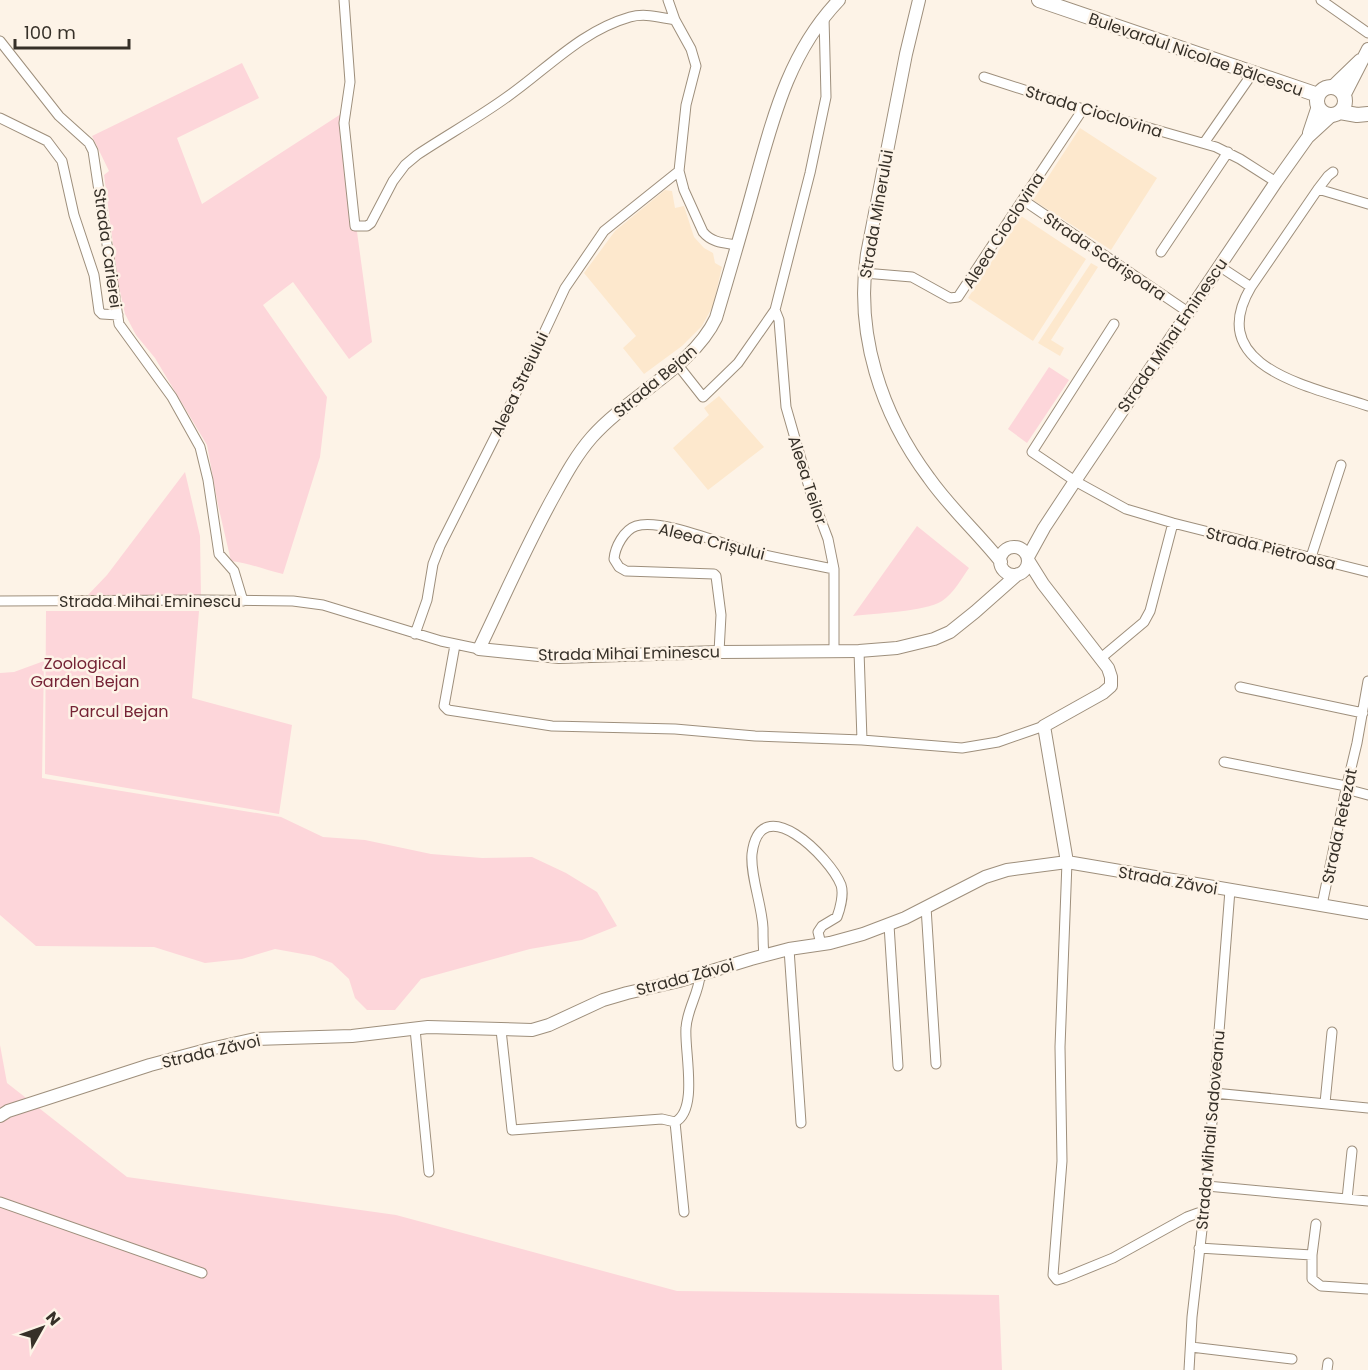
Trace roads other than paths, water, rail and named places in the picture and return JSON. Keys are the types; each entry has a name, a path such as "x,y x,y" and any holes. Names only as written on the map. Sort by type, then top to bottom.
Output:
{"main road":[{"name":"Bulevardul Nicolae Bălcescu","path":"1040,0 1252,74 1318,101"},
{"path":"1340,106 1339,90 1332,87 1324,89 1318,101 1325,114 1340,106 1368,114"}],"street":[{"path":"344,0 350,72 344,123 355,226 362,227 371,223 393,181 405,165 506,98 578,41 632,16 651,15 675,20"},
{"path":"668,0 675,20 691,49 696,66 686,105 679,171 684,190 698,223 708,238 715,242 737,245"},
{"name":"Strada Bejan","path":"479,649 545,512 583,448 606,423 677,364 710,331 716,318 779,99 799,54 824,17 839,0"},
{"name":"Strada Minerului","path":"919,0 906,54 864,273 864,319 874,370 886,402 912,454 929,479 983,539 1006,573 1020,574 1043,584"},
{"path":"1321,0 1368,33"},
{"name":"Aleea Teilor","path":"677,364 703,397 738,363 775,310 810,173 826,97 824,17"},
{"name":"Strada Carierei","path":"0,41 59,116 89,142 93,151 117,315 123,330 172,396 200,447 208,480 219,554 234,571 243,601"},
{"name":"Strada Mihai Eminescu","path":"1332,87 1366,53"},
{"name":"Strada Mihai Eminescu","path":"1028,558 1039,535 1276,182 1308,137 1340,106 1366,53"},
{"path":"1204,143 1252,74"},
{"name":"Strada Cioclovina","path":"984,77 1083,109 1216,147 1276,182"},
{"name":"Strada Mihai Eminescu","path":"1308,137 1318,101"},
{"name":"Aleea Cioclovina","path":"864,273 912,277 950,298 958,297 1083,109"},
{"path":"0,118 47,141 62,161 74,215 94,275 99,311 102,314 117,315"},
{"path":"1161,252 1228,152"},
{"name":"Aleea Streiului","path":"416,634 427,600 433,564 440,546 499,429 564,288 604,231 679,171"},
{"path":"1333,172 1318,189 1251,287 1242,303 1238,325 1244,345 1266,368 1281,376 1368,406"},
{"path":"1318,189 1368,204"},
{"name":"Strada Scărișoara","path":"1023,200 1188,312"},
{"path":"1219,266 1251,287"},
{"name":"Aleea Teilor","path":"775,310 779,320 786,407 811,494 828,539 834,569 834,650"},
{"path":"1075,481 1032,452 1114,324"},
{"path":"1311,557 1341,465"},
{"name":"Strada Pietroasa","path":"1075,481 1120,507 1173,523 1368,572"},
{"path":"1101,658 1139,626 1150,611 1173,523"},
{"name":"Aleea Crișului","path":"719,652 721,615 716,576 714,574 626,571 614,559 614,552 630,529 645,525 667,527 748,551 834,569"},
{"name":"Strada Mihai Eminescu","path":"1014,547 1039,535"},
{"path":"456,645 444,706 453,712 552,726 675,729 755,736 962,747 998,742 1044,726 1103,693 1111,686 1112,676 1101,658 1043,584 1023,550 983,539"},
{"path":"996,593 1005,551 1014,547"},
{"path":"1020,574 1027,567 1028,558"},
{"name":"Strada Mihai Eminescu","path":"0,601 293,601 323,605 456,645 559,657 859,651 897,648 934,639 950,632 1020,574"},
{"path":"859,651 862,740"},
{"name":"Strada Retezat","path":"1322,905 1368,681"},
{"path":"1240,687 1363,713"},
{"path":"1044,726 1067,862 1060,1047 1062,1161 1052,1272 1054,1279 1064,1278 1113,1258 1187,1217 1204,1213"},
{"path":"1224,762 1346,788 1368,795"},
{"path":"764,955 763,928 752,856 760,834 771,827 784,827 805,841 827,864 841,885 837,917 822,926 818,932 821,945"},
{"name":"Strada Zăvoi","path":"0,1116 150,1065 233,1043 279,1038 352,1036 449,1027 532,1030 549,1025 603,1000 700,975 764,955 821,945 863,934 889,925 985,877 1007,870 1067,862 1368,913"},
{"name":"Strada Mihail Sadoveanu","path":"1189,1370 1199,1248 1207,1186 1230,890"},
{"path":"926,907 936,1064"},
{"path":"889,925 898,1066"},
{"path":"789,949 801,1123"},
{"path":"501,1030 512,1130 662,1119 675,1122 682,1117 689,1092 685,1030 688,1012 700,982 700,975"},
{"path":"415,1029 429,1172"},
{"path":"1325,1103 1332,1032"},
{"path":"1214,1093 1368,1108"},
{"path":"675,1122 684,1212"},
{"path":"1347,1199 1352,1151"},
{"path":"1207,1186 1368,1201"},
{"path":"0,1202 202,1273"},
{"path":"1316,1224 1312,1279 1317,1284 1368,1289"},
{"path":"1199,1248 1312,1255"},
{"path":"1191,1347 1292,1359"}],"park label":[{"name":"Zoological Garden Bejan","path":"85,672"},
{"name":"Parcul Bejan","path":"119,711"}]}
